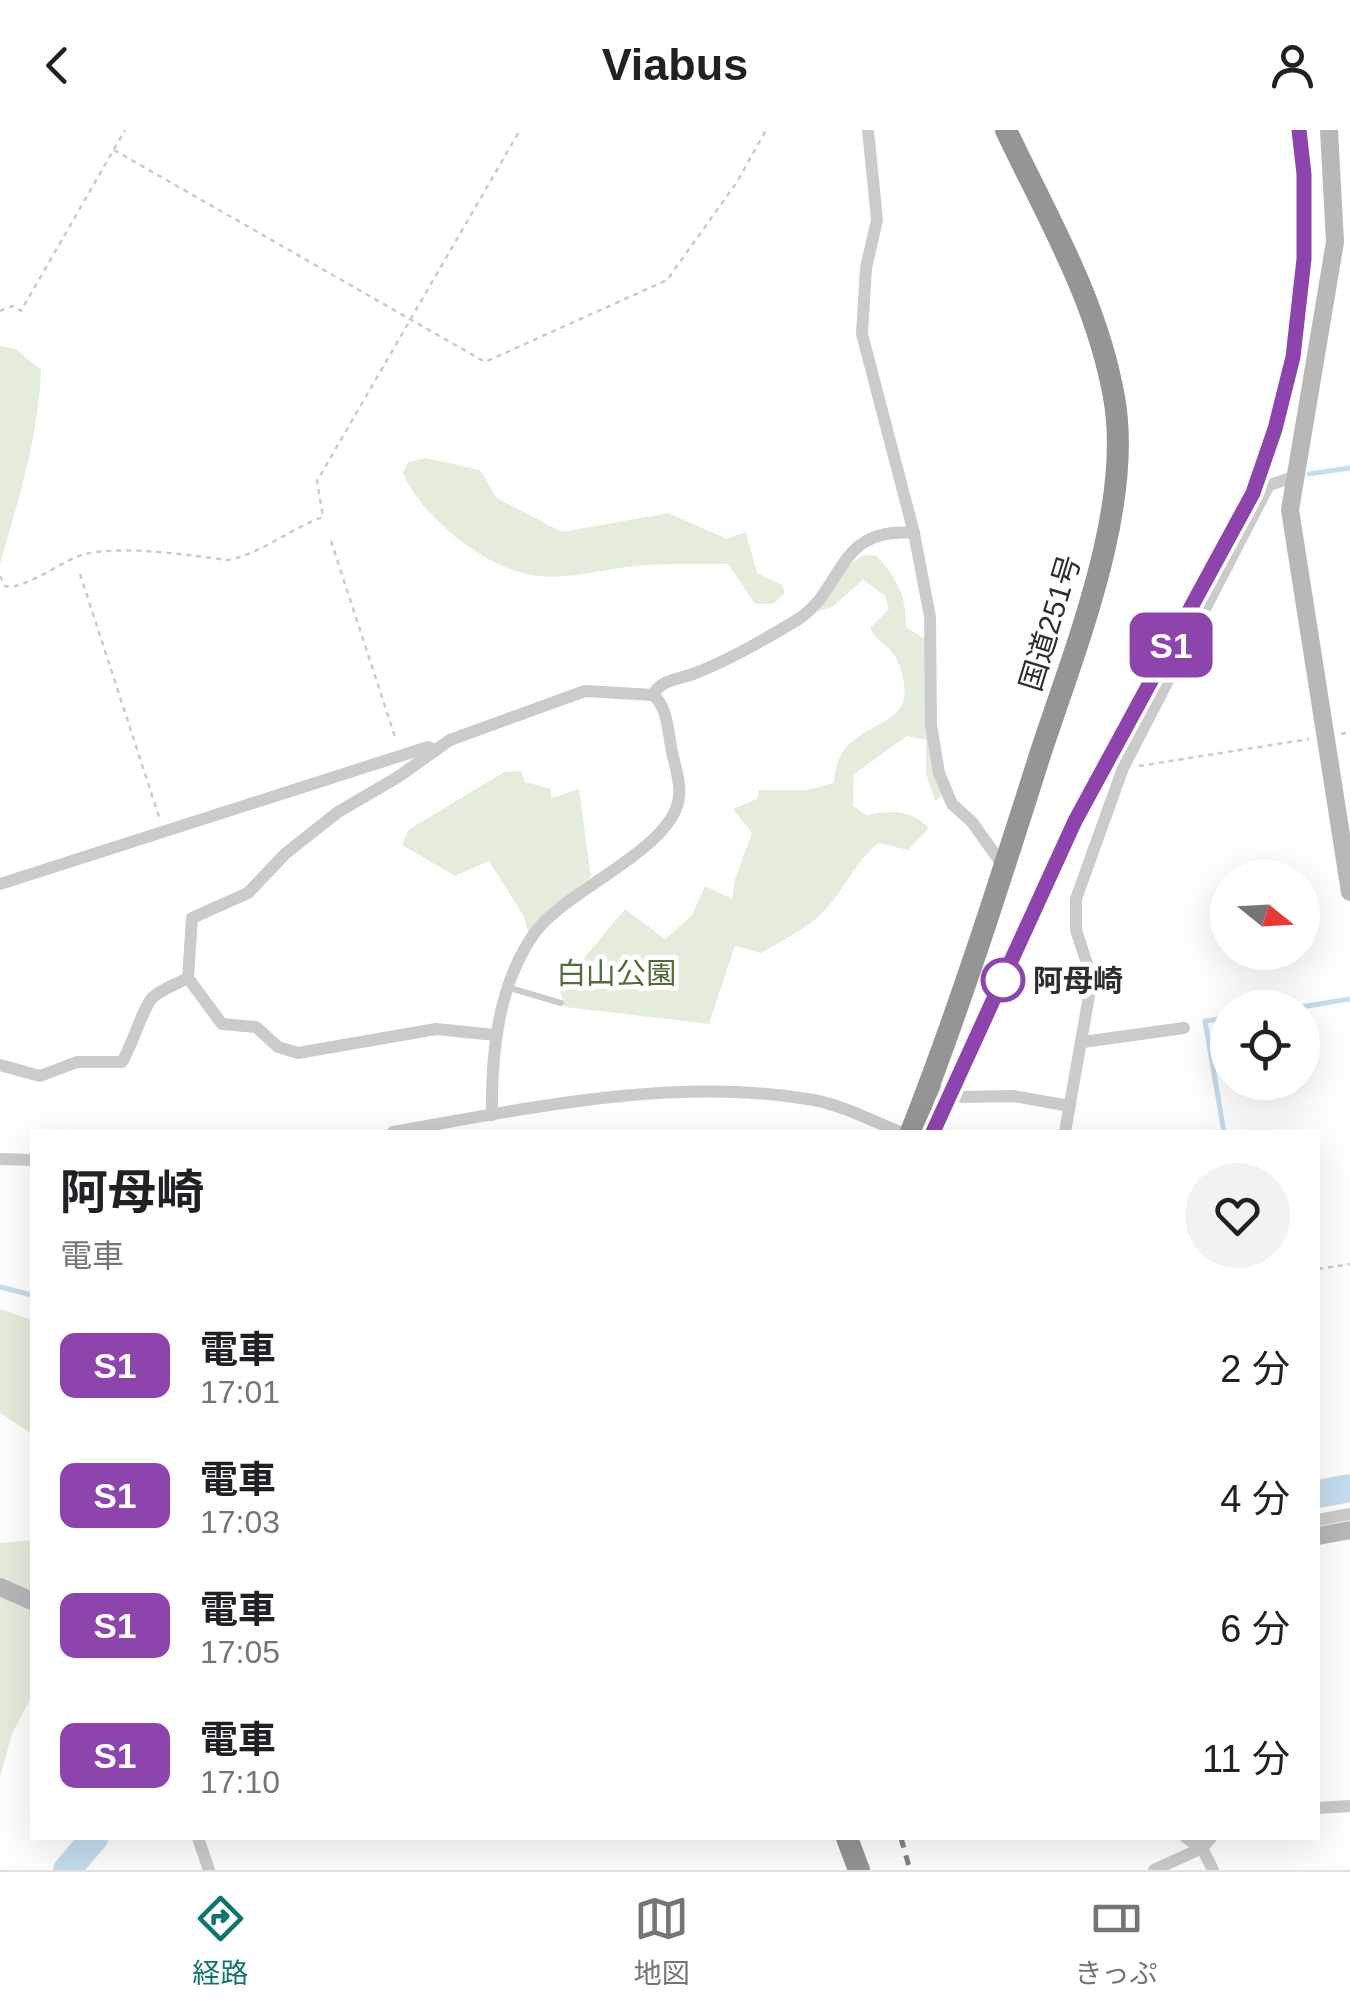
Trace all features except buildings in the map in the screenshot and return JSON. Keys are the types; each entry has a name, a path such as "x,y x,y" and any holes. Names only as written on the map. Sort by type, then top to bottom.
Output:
{"highway":[{"name":"国道251号","path":"909,1128 927,1088 1004,868 1101,564 1116,460 1115,399 1094,321 1075,266 1006,130"},
{"path":"848,1840 860,1870"}],"street":[{"path":"868,130 877,220 866,268 862,334 914,534 930,618 932,725 938,772 952,804 972,822 1004,868"},
{"path":"1329,130 1335,242 1290,510 1350,892"},
{"path":"1065,1130 1092,980 1076,930 1076,899 1122,768 1269,485 1294,476"},
{"path":"653,695 663,684 696,673 802,618 852,552 868,540 884,533 914,534"},
{"path":"492,1115 496,1035 508,988 523,952 555,910 647,844 674,814 678,782 663,706 653,695 585,691 450,740 338,812 285,854 248,894 192,918 188,978 222,1024 256,1027 278,1047 298,1054 436,1029 496,1035"},
{"path":"0,884 401,755 428,747 436,750"},
{"path":"0,1065 40,1076 77,1062 122,1062 154,996 188,978"},
{"path":"1083,1042 1184,1028"},
{"path":"927,1088 962,1098 1013,1096 1070,1106"},
{"path":"406,1130 660,1094 748,1094 834,1105 909,1128"},
{"path":"0,1159 30,1160"},
{"path":"1320,1520 1350,1514"},
{"path":"1320,1536 1350,1530"},
{"path":"0,1587 30,1600"},
{"path":"1320,1808 1350,1806"},
{"path":"199,1840 209,1870"},
{"path":"1154,1870 1206,1843 1212,1870"}],"lane":[{"path":"508,988 561,1003"}],"path":[{"path":"0,310 13,306 21,311 124,130"},
{"path":"0,576 5,586 14,588 60,563 96,552 228,560 248,556 299,526 323,517 316,482 520,130"},
{"path":"114,150 485,362 667,280 737,182 766,130"},
{"path":"331,542 401,755"},
{"path":"80,574 164,830"},
{"path":"1122,768 1350,732"},
{"path":"1320,1269 1350,1264"}],"green space":[{"path":"0,346 16,349 41,370 32,444 0,564"},
{"path":"426,458 480,470 497,498 562,532 668,513 727,539 746,532 757,573 782,585 785,593 773,604 755,604 728,564 646,565 553,577 508,569 454,536 411,489 403,473 408,462"},
{"name":"白山公園","path":"864,555 877,556 890,573 902,597 906,627 928,641 942,796 935,801 926,773 926,740 907,736 854,774 853,806 867,815 908,814 929,828 908,850 879,843 826,909 797,932 761,953 735,946 709,1024 565,1007 559,988 625,909 665,939 692,915 705,886 732,899 752,833 733,809 757,799 759,790 806,790 833,783 840,756 853,741 899,709 904,681 896,658 870,628 889,609 885,596 863,580 832,607 813,613 850,564"},
{"path":"521,771 525,782 551,789 551,798 579,789 591,877 554,906 529,934 523,915 489,861 455,876 402,845 408,830 504,772"},
{"path":"0,1309 30,1319 30,1433 0,1413"},
{"path":"30,1540 30,1700 12,1734 0,1777 0,1543"}],"waterway":[{"path":"1309,474 1350,468"},
{"path":"1320,1004 1350,999"},
{"path":"1210,1020 1205,1021 1210,1050"},
{"path":"1219,1100 1224,1130"},
{"path":"0,1287 30,1294"},
{"path":"1320,1494 1350,1488"},
{"path":"67,1870 92,1840"}],"railway":[{"path":"934,1130 1075,821 1253,493 1275,429 1293,357 1304,259 1304,174 1299,130"},
{"path":"902,1840 910,1870"}],"train":[{"name":"S1","path":"934,1130 1075,821 1253,493 1275,429 1293,357 1304,259 1304,174 1299,130"}],"place":[{"name":"阿母崎","path":"1003,980"}]}
